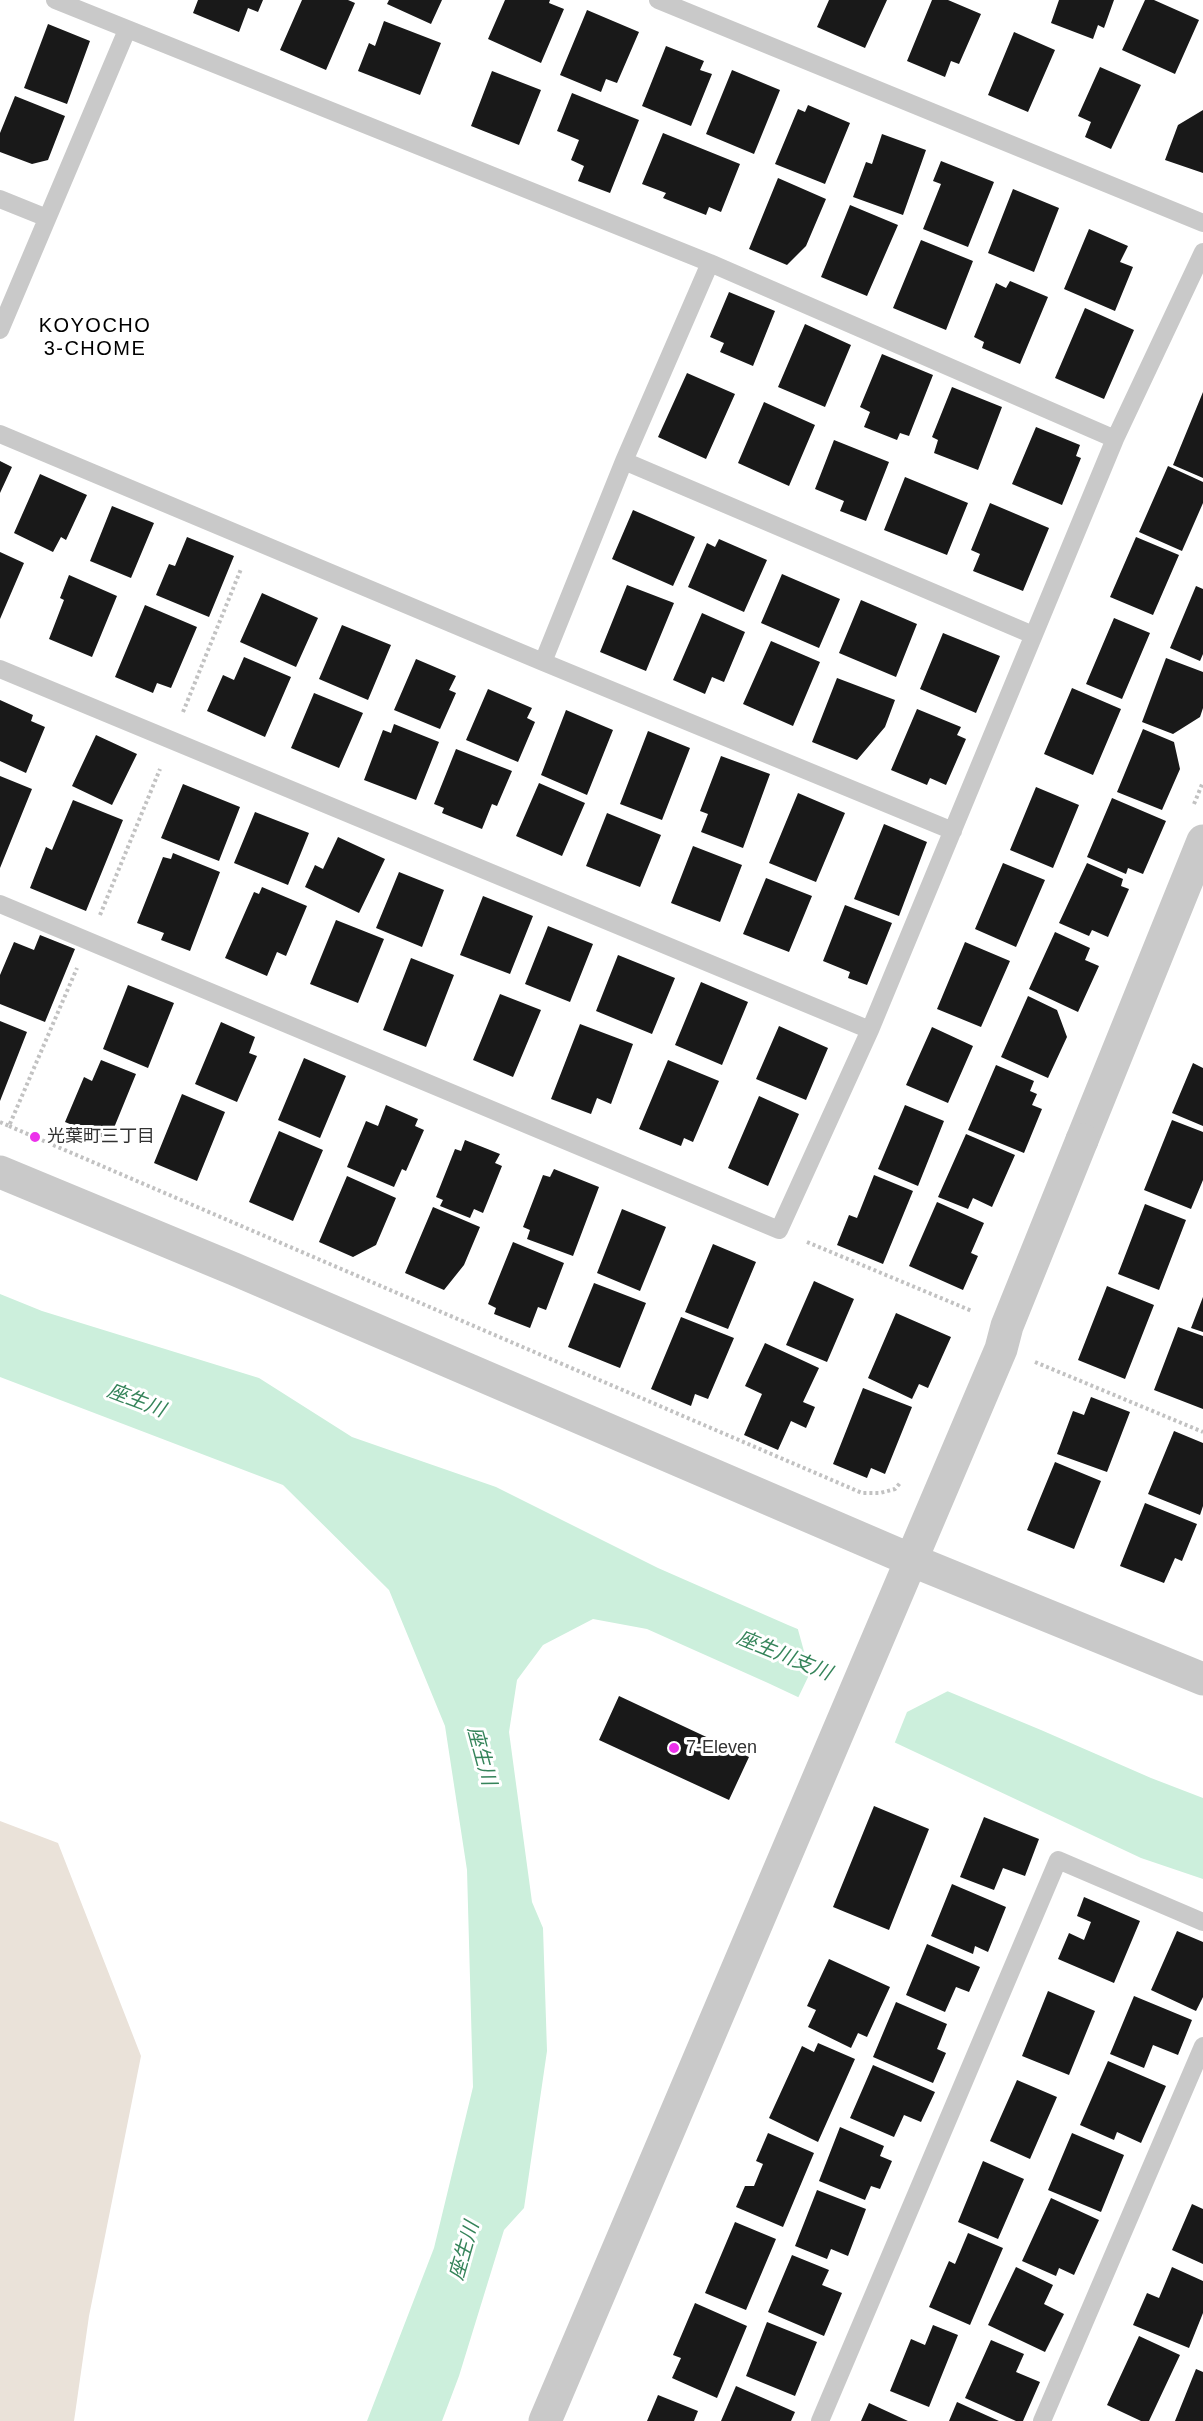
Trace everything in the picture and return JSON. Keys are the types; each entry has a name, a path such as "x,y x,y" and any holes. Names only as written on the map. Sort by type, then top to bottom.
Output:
{"street":[{"path":"545,2421 892,1606 1004,1337 1203,841"},
{"path":"0,1172 911,1560 1203,1679"}],"lane":[{"path":"56,0 710,263 1114,439"},
{"path":"658,0 1203,223"},
{"path":"0,330 127,30"},
{"path":"0,199 47,218"},
{"path":"0,904 779,1230 870,1030 1114,439 1203,252"},
{"path":"543,662 624,461 710,263"},
{"path":"0,434 953,831"},
{"path":"624,461 1033,635"},
{"path":"0,669 870,1030"},
{"path":"820,2421 1058,1860 1203,1922"},
{"path":"1042,2421 1203,2046"}],"path":[{"path":"0,1122 9,1126 89,941 253,541"},
{"path":"779,1230 1203,1432"}],"shaded area":[{"path":"0,1821 58,1843 141,2056 89,2316 74,2421 0,2421"}],"water":[{"path":"0,1294 42,1311 259,1378 352,1437 496,1487 658,1568 788,1625 1203,1798 1203,1879 1141,1858 768,1683 647,1629 593,1619 543,1645 517,1680 509,1732 532,1902 543,1928 547,2051 524,2208 504,2230 459,2376 442,2421 367,2421 434,2248 473,2087 467,1870 445,1726 389,1590 283,1485 0,1377"}],"pier":[{"path":"797,1626 950,1690 907,1712 893,1747 797,1700 810,1673"}],"building":[{"path":"198,0 263,0 258,12 248,8 239,32 193,13"},
{"path":"302,0 348,0 355,3 326,70 280,50"},
{"path":"389,0 442,0 431,24 387,4"},
{"path":"505,0 550,0 549,3 564,9 541,63 488,39"},
{"path":"829,0 887,0 865,48 817,27"},
{"path":"932,0 948,0 981,14 959,64 951,61 945,77 907,61"},
{"path":"1059,0 1114,0 1104,28 1098,25 1093,39 1051,23"},
{"path":"1145,0 1154,0 1199,20 1175,74 1122,50"},
{"path":"587,10 639,32 617,83 606,79 601,92 560,75"},
{"path":"384,21 441,43 420,95 358,71 369,43 375,46"},
{"path":"48,24 90,41 67,104 24,88"},
{"path":"1014,32 1055,50 1028,112 988,95"},
{"path":"666,46 704,61 700,70 712,74 691,126 642,106"},
{"path":"1100,67 1141,85 1111,149 1085,137 1091,122 1078,116"},
{"path":"732,70 780,90 754,154 706,134"},
{"path":"492,71 541,90 519,145 471,126"},
{"path":"572,93 639,120 610,193 578,181 584,166 571,160 579,140 557,131"},
{"path":"15,96 65,116 48,160 32,164 0,152 0,133"},
{"path":"808,105 850,123 825,184 775,164 798,109 805,112"},
{"path":"1203,110 1203,173 1165,160 1178,125"},
{"path":"663,133 740,164 721,212 709,207 706,215 663,198 666,193 642,184"},
{"path":"882,134 926,150 903,215 853,197 866,162 872,164"},
{"path":"941,161 994,182 968,247 923,229 941,184 933,181"},
{"path":"778,178 826,199 806,246 787,265 749,249"},
{"path":"1013,189 1059,208 1034,272 988,253"},
{"path":"850,205 898,225 867,296 821,277"},
{"path":"1089,229 1128,246 1120,262 1133,267 1115,311 1064,289"},
{"path":"921,240 973,261 946,330 893,308"},
{"path":"1010,281 1048,297 1020,364 982,348 984,342 974,337 996,283 1006,288"},
{"path":"729,292 775,311 753,366 720,352 724,343 710,337"},
{"path":"1085,308 1134,330 1104,399 1055,378"},
{"path":"805,324 851,345 825,407 778,387"},
{"path":"882,354 933,375 909,436 900,433 897,440 864,427 870,412 860,407"},
{"path":"687,373 735,394 706,459 658,437"},
{"path":"952,387 1002,407 978,470 934,453 938,440 932,437"},
{"path":"1203,392 1203,478 1173,465"},
{"path":"764,402 815,425 789,486 738,463"},
{"path":"1036,427 1080,445 1076,456 1081,458 1062,505 1012,484"},
{"path":"834,440 889,462 866,521 840,511 844,501 815,489"},
{"path":"0,461 12,467 0,493"},
{"path":"1168,466 1203,482 1203,503 1182,551 1139,532"},
{"path":"40,474 87,495 66,540 61,537 53,552 14,533"},
{"path":"905,477 968,503 947,555 884,530"},
{"path":"990,503 1049,528 1023,591 973,571 980,554 971,550"},
{"path":"112,506 154,523 131,578 90,561"},
{"path":"633,510 695,537 673,586 612,559"},
{"path":"187,537 234,556 209,617 156,595 169,564 175,566"},
{"path":"1136,537 1179,555 1153,615 1110,597"},
{"path":"719,539 767,560 744,612 688,587 707,543 715,547"},
{"path":"0,552 24,563 0,619"},
{"path":"782,574 840,599 819,648 761,623"},
{"path":"69,575 117,596 92,657 49,639 64,600 60,598"},
{"path":"627,585 674,603 646,671 600,652"},
{"path":"1196,586 1203,589 1203,654 1200,661 1170,648"},
{"path":"262,593 318,618 296,667 240,642"},
{"path":"861,600 917,624 896,677 839,653"},
{"path":"145,605 197,627 171,688 157,683 153,693 115,677"},
{"path":"702,613 745,632 724,682 712,677 705,694 673,680"},
{"path":"1114,618 1150,633 1122,699 1086,684"},
{"path":"342,625 391,645 368,700 319,679"},
{"path":"943,633 1000,656 976,713 920,689"},
{"path":"771,641 820,662 793,726 743,704"},
{"path":"244,657 291,677 265,737 207,711 223,675 234,680"},
{"path":"1166,658 1203,672 1203,708 1200,717 1173,734 1142,722"},
{"path":"416,659 456,676 449,690 456,693 440,729 394,710"},
{"path":"837,678 895,700 885,727 857,760 812,742"},
{"path":"1072,688 1121,709 1093,775 1044,754"},
{"path":"488,689 532,708 527,718 535,722 518,762 466,740"},
{"path":"314,693 363,713 339,768 291,748"},
{"path":"0,700 33,715 31,721 45,727 26,773 0,761"},
{"path":"917,709 961,727 957,735 966,739 946,785 930,778 927,785 891,770"},
{"path":"566,710 613,730 587,795 541,775"},
{"path":"394,724 439,742 416,800 364,780 383,730 391,733"},
{"path":"1143,729 1174,742 1180,769 1162,810 1117,792"},
{"path":"648,731 690,748 662,820 620,804"},
{"path":"96,735 137,754 112,805 72,786"},
{"path":"456,749 512,771 497,806 492,804 482,829 442,813 444,808 434,804"},
{"path":"721,756 770,774 743,848 701,832 708,814 700,811"},
{"path":"0,776 32,789 0,868"},
{"path":"539,783 585,803 562,856 516,836"},
{"path":"183,784 240,807 219,861 161,838"},
{"path":"1036,787 1079,805 1053,868 1010,850"},
{"path":"798,793 845,813 816,882 769,863"},
{"path":"1112,798 1166,821 1143,874 1128,868 1126,874 1087,857"},
{"path":"73,800 123,820 86,911 30,888 46,847 52,850"},
{"path":"255,812 309,833 288,885 234,863"},
{"path":"607,813 661,835 640,887 586,866"},
{"path":"884,824 927,842 899,916 854,899"},
{"path":"338,837 385,859 359,913 305,887 315,865 323,869"},
{"path":"693,846 742,865 720,922 671,903"},
{"path":"173,853 220,872 190,951 161,940 164,933 137,923 163,857 171,859"},
{"path":"1003,863 1045,880 1016,947 975,929"},
{"path":"1087,863 1123,879 1121,886 1129,889 1108,937 1092,930 1089,936 1059,923"},
{"path":"399,872 444,890 422,947 376,928"},
{"path":"766,878 812,896 789,952 743,934"},
{"path":"262,887 307,906 286,956 277,952 267,976 225,958 254,892 259,894"},
{"path":"483,896 533,916 510,974 460,955"},
{"path":"845,905 892,923 867,985 848,978 850,972 823,961"},
{"path":"336,920 384,939 358,1003 310,984"},
{"path":"548,926 593,944 570,1002 525,984"},
{"path":"1055,932 1090,948 1085,960 1099,966 1078,1012 1029,989"},
{"path":"40,935 75,949 45,1022 0,1004 0,975 14,942 34,950"},
{"path":"965,942 1010,961 981,1027 937,1009"},
{"path":"618,955 675,978 652,1034 596,1011"},
{"path":"411,958 454,975 426,1047 383,1030"},
{"path":"701,982 748,1002 722,1065 675,1045"},
{"path":"128,985 174,1003 148,1068 103,1049"},
{"path":"500,994 541,1010 513,1077 473,1060"},
{"path":"1028,996 1057,1010 1067,1037 1048,1078 1001,1057"},
{"path":"0,1021 27,1032 0,1101"},
{"path":"221,1022 255,1037 249,1053 257,1056 237,1102 195,1084"},
{"path":"580,1024 633,1044 611,1104 597,1098 591,1114 551,1099"},
{"path":"779,1026 828,1048 806,1100 756,1079"},
{"path":"932,1027 973,1046 948,1103 906,1085"},
{"path":"304,1058 346,1076 320,1138 278,1120"},
{"path":"101,1060 136,1074 109,1140 65,1122 84,1077 92,1081"},
{"path":"668,1060 719,1081 693,1142 684,1138 681,1146 639,1129"},
{"path":"1193,1063 1203,1068 1203,1126 1172,1113"},
{"path":"996,1065 1034,1081 1030,1091 1037,1094 1032,1105 1042,1109 1024,1153 968,1130"},
{"path":"182,1094 225,1112 197,1181 154,1163"},
{"path":"759,1096 799,1114 768,1186 728,1168"},
{"path":"386,1105 418,1119 415,1126 424,1130 406,1171 402,1169 394,1187 347,1167 366,1121 378,1126"},
{"path":"905,1105 944,1121 918,1186 878,1169"},
{"path":"1172,1120 1203,1132 1203,1180 1191,1209 1144,1190"},
{"path":"279,1131 323,1150 293,1221 249,1202"},
{"path":"966,1134 1015,1155 992,1207 973,1198 968,1209 938,1197"},
{"path":"465,1140 500,1154 495,1163 502,1166 483,1213 474,1209 470,1218 440,1206 443,1200 436,1197 455,1149 461,1151"},
{"path":"554,1169 599,1187 573,1256 527,1239 530,1230 523,1227 543,1175 550,1177"},
{"path":"874,1175 913,1191 883,1264 837,1245 849,1215 857,1218"},
{"path":"347,1176 396,1198 376,1245 353,1257 319,1242"},
{"path":"937,1202 984,1223 971,1253 978,1256 963,1290 909,1266"},
{"path":"1145,1204 1186,1220 1159,1290 1118,1274"},
{"path":"433,1207 480,1227 464,1265 444,1290 405,1273"},
{"path":"622,1209 666,1227 640,1291 597,1273"},
{"path":"513,1242 564,1263 546,1310 538,1307 530,1328 494,1314 496,1308 488,1304"},
{"path":"713,1244 756,1262 728,1329 685,1312"},
{"path":"814,1281 854,1299 827,1362 786,1345"},
{"path":"594,1283 646,1303 620,1368 568,1347"},
{"path":"1107,1286 1154,1305 1125,1379 1078,1360"},
{"path":"1203,1297 1203,1332 1191,1328"},
{"path":"896,1313 951,1337 928,1388 919,1384 912,1399 868,1378"},
{"path":"681,1317 734,1338 708,1399 695,1394 691,1406 651,1389"},
{"path":"1178,1327 1203,1336 1203,1409 1154,1390"},
{"path":"765,1343 819,1368 803,1402 815,1407 806,1428 791,1421 778,1450 744,1435 762,1394 745,1386"},
{"path":"863,1388 912,1407 885,1474 871,1468 867,1478 833,1464"},
{"path":"1091,1397 1130,1412 1107,1472 1057,1454 1073,1411 1084,1415"},
{"path":"1174,1431 1203,1443 1203,1506 1200,1515 1148,1494"},
{"path":"1055,1462 1101,1481 1074,1549 1027,1530"},
{"path":"1145,1503 1197,1524 1182,1561 1175,1558 1164,1583 1120,1566"},
{"name":"7-Eleven","path":"619,1696 749,1757 729,1800 599,1740"},
{"path":"874,1806 929,1829 889,1930 833,1907"},
{"path":"984,1817 1039,1839 1025,1876 1003,1868 994,1890 960,1877"},
{"path":"952,1884 1006,1907 988,1952 975,1946 973,1954 931,1936"},
{"path":"1084,1897 1140,1921 1114,1983 1058,1959 1069,1933 1084,1940 1091,1922 1077,1916"},
{"path":"1177,1931 1203,1942 1203,1997 1196,2011 1151,1990"},
{"path":"927,1944 980,1967 969,1992 956,1987 945,2012 906,1995"},
{"path":"829,1959 890,1987 867,2037 858,2033 851,2048 808,2027 816,2010 807,2006"},
{"path":"1048,1991 1095,2011 1069,2075 1022,2056"},
{"path":"1134,1996 1192,2020 1178,2055 1153,2045 1144,2068 1110,2054"},
{"path":"896,2002 947,2024 937,2049 946,2053 933,2083 873,2057"},
{"path":"818,2043 855,2059 818,2142 769,2118 802,2046 814,2052"},
{"path":"1108,2061 1166,2086 1141,2143 1117,2132 1114,2140 1080,2125"},
{"path":"873,2065 935,2092 921,2122 904,2115 894,2137 850,2118"},
{"path":"1017,2080 1057,2097 1030,2159 990,2141"},
{"path":"840,2127 884,2146 880,2156 892,2161 880,2189 871,2186 865,2200 819,2181"},
{"path":"768,2133 814,2153 783,2227 736,2207 745,2186 754,2186 763,2164 756,2161"},
{"path":"1072,2133 1124,2155 1101,2212 1048,2190"},
{"path":"983,2161 1024,2179 998,2239 958,2222"},
{"path":"817,2190 866,2209 848,2256 831,2249 827,2259 795,2246"},
{"path":"1051,2198 1099,2220 1074,2275 1059,2268 1056,2276 1022,2261"},
{"path":"1192,2204 1203,2209 1203,2264 1172,2250"},
{"path":"735,2222 776,2239 746,2310 705,2293"},
{"path":"968,2233 1003,2248 970,2325 929,2307 949,2261 955,2264"},
{"path":"792,2255 829,2270 822,2285 842,2293 824,2336 768,2312"},
{"path":"1016,2267 1053,2285 1044,2304 1064,2314 1045,2352 988,2325"},
{"path":"1172,2267 1203,2281 1203,2313 1189,2348 1133,2325 1147,2293 1159,2298"},
{"path":"695,2303 747,2326 717,2398 672,2378 681,2358 673,2355"},
{"path":"767,2322 817,2342 795,2396 746,2376"},
{"path":"933,2325 958,2335 929,2407 890,2391 911,2339 925,2345"},
{"path":"1139,2336 1180,2355 1149,2421 1141,2421 1107,2405"},
{"path":"991,2340 1024,2354 1016,2372 1040,2382 1023,2421 1016,2421 965,2398"},
{"path":"1196,2369 1203,2372 1203,2421 1175,2421"},
{"path":"736,2386 795,2412 791,2421 721,2421"},
{"path":"658,2395 698,2411 694,2421 647,2421"},
{"path":"957,2402 999,2421 949,2421"},
{"path":"869,2403 908,2421 861,2421"}],"place":[{"name":"光葉町三丁目","path":"35,1137"},
{"name":"7-Eleven","path":"674,1748"}],"district":[{"name":"KOYOCHO 3-CHOME","path":"95,338"}],"water label":[{"name":"座生川","path":"136,1401"},
{"name":"座生川支川","path":"784,1656"},
{"name":"座生川","path":"481,1756"},
{"name":"座生川","path":"465,2251"}]}
